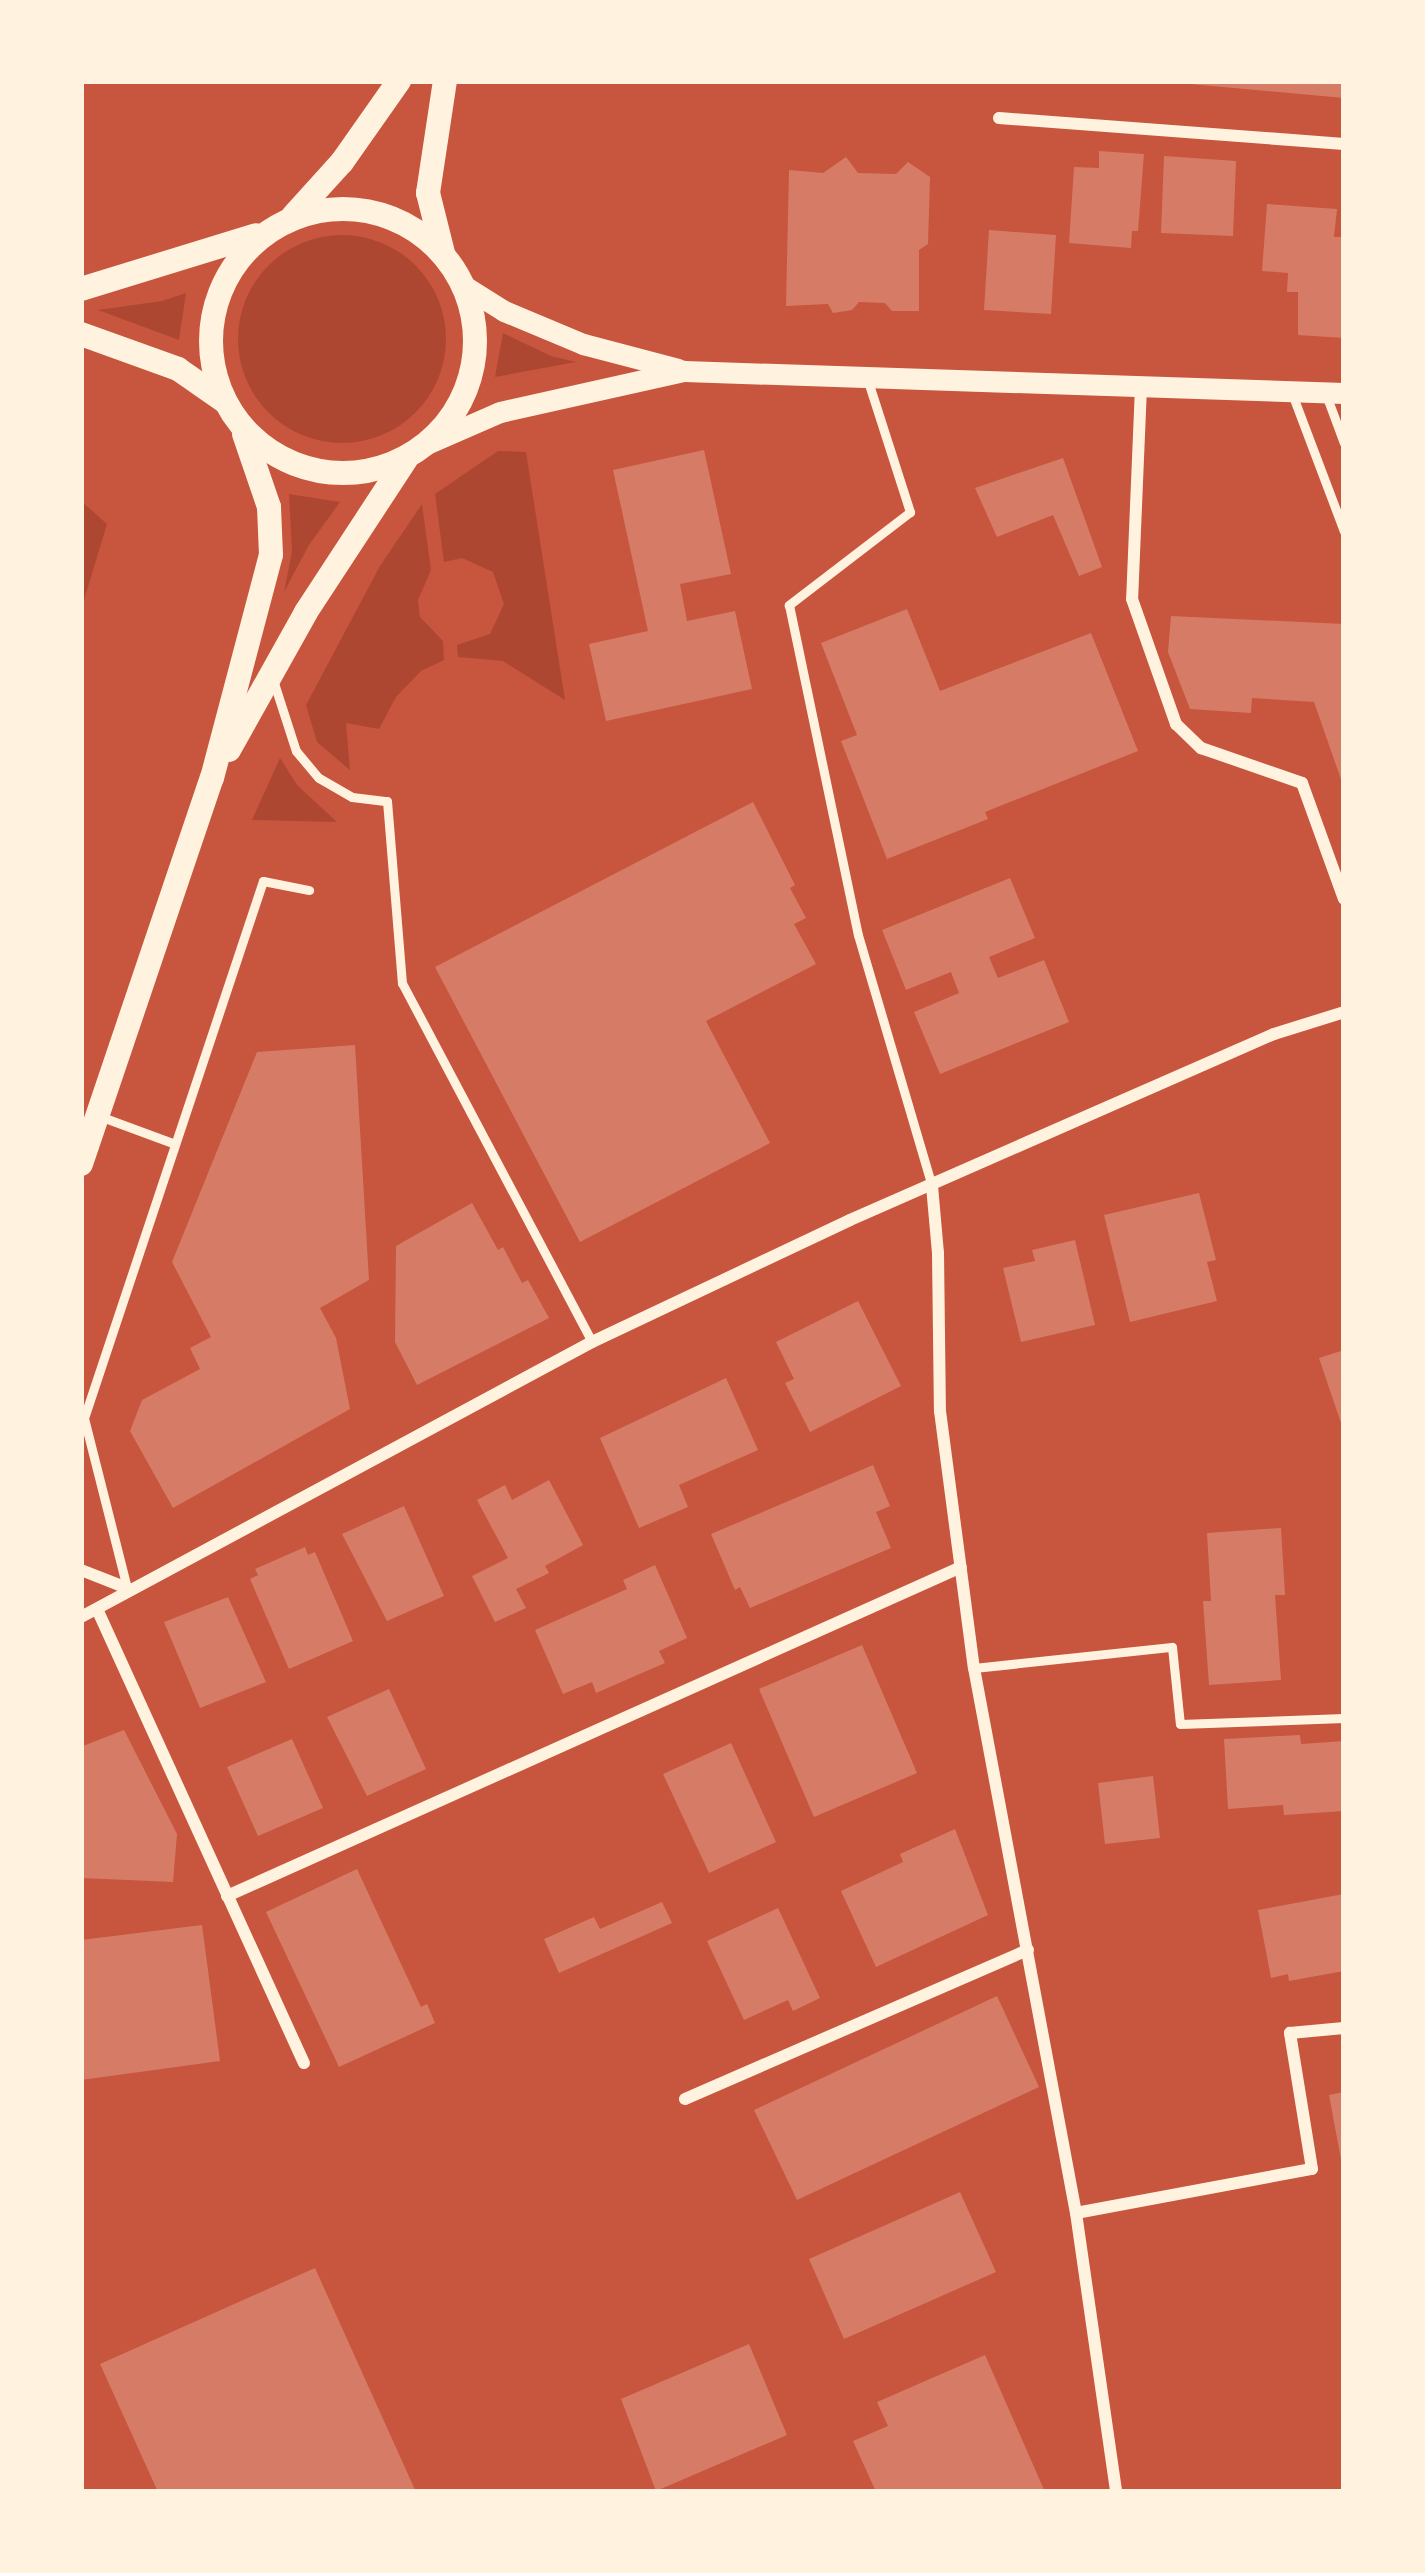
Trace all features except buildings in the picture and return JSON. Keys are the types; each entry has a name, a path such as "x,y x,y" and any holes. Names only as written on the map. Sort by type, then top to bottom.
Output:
{"main road":[{"path":"81,1164 212,778 271,555 269,507 259,466 214,372 215,308 226,278 342,162 399,81"},
{"path":"442,253 428,193 445,81"},
{"path":"81,290 115,284 280,224 356,208 417,231 442,253 464,286 474,319 476,353 452,418 429,443 406,459 371,471 334,474 298,466 265,448 232,411 178,369 81,334"},
{"path":"212,778 372,503 406,459"}],"street":[{"path":"999,118 1344,145"},
{"path":"464,286 504,311 583,344 684,371"},
{"path":"429,443 500,412 684,371 865,373 1334,393"},
{"path":"1142,387 1132,599 1176,724 1201,748 1302,783 1344,899"},
{"path":"81,1617 127,1588 592,1342 1274,1034 1344,1012"},
{"path":"932,1186 938,1252 940,1411 974,1668 1076,2212 1116,2492"},
{"path":"227,1895 961,1567"},
{"path":"81,1570 127,1588"},
{"path":"97,1609 304,2062"},
{"path":"685,2099 1028,1950"},
{"path":"1076,2212 1312,2169 1289,2033 1344,2027"}],"lane":[{"path":"865,373 910,512 789,605 858,934 932,1186"},
{"path":"1291,391 1344,531"},
{"path":"1334,393 1344,443"},
{"path":"272,676 296,751 319,778 352,796 387,801 402,983 592,1342"},
{"path":"127,1588 84,1418 263,881 309,890"},
{"path":"98,1115 175,1144"},
{"path":"974,1668 1172,1647 1180,1724 1344,1718"}],"shaded area":[{"path":"342,235 382,243 416,265 438,299 446,339 438,379 416,413 382,435 342,443 302,435 268,413 246,379 238,339 246,299 268,265 302,243"},
{"path":"186,293 179,340 98,310 162,301"},
{"path":"503,333 551,356 576,362 495,377"},
{"path":"498,451 526,452 565,700 503,661 458,657 457,645 490,634 504,604 493,572 462,558 444,562 435,494"},
{"path":"289,494 340,502 309,545 284,592 292,552"},
{"path":"81,501 107,524 81,610"},
{"path":"422,504 431,570 418,600 420,617 443,641 444,660 421,671 396,697 379,729 346,723 350,770 317,742 306,705 380,566"},
{"path":"280,758 297,785 337,822 252,820"}]}
